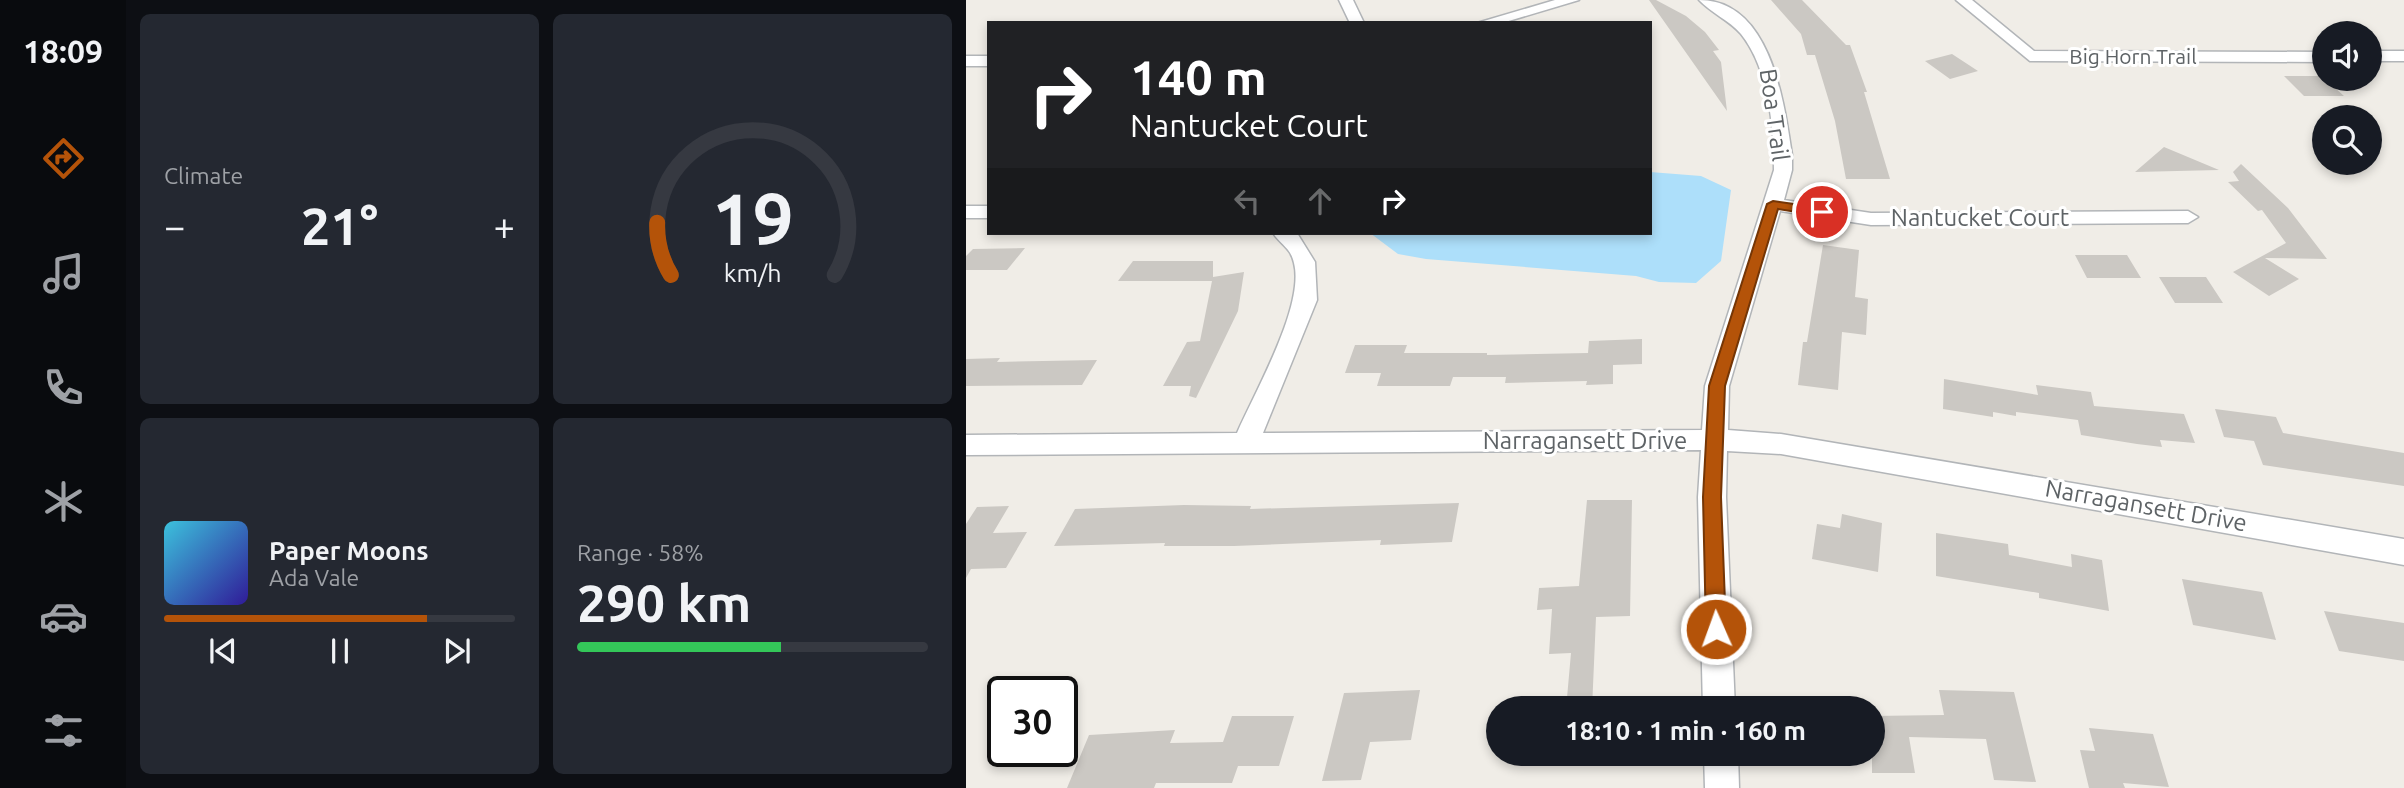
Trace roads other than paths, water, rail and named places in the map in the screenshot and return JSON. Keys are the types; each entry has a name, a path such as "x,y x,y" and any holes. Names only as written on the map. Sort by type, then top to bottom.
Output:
{"street":[{"path":"1346,0 1356,21"},
{"path":"1492,21 1572,0"},
{"name":"Boa Trail","path":"1706,0 1744,27 1766,60 1783,155 1783,170 1717,386 1712,497 1719,696"},
{"name":"Big Horn Trail","path":"1963,0 2030,56 2312,57"},
{"path":"2382,56 2404,56"},
{"path":"966,61 987,61"},
{"name":"Nantucket Court","path":"1773,204 1871,219 2188,217"},
{"path":"966,212 987,212"},
{"path":"1245,443 1306,300 1308,286 1305,262 1287,235"},
{"name":"Narragansett Drive","path":"966,445 1714,440 1830,451 2404,552"},
{"path":"1721,766 1722,788"}],"water":[{"path":"1652,172 1701,176 1731,190 1721,261 1696,283 1659,282 1636,276 1426,259 1398,254 1373,235 1652,235"}]}
